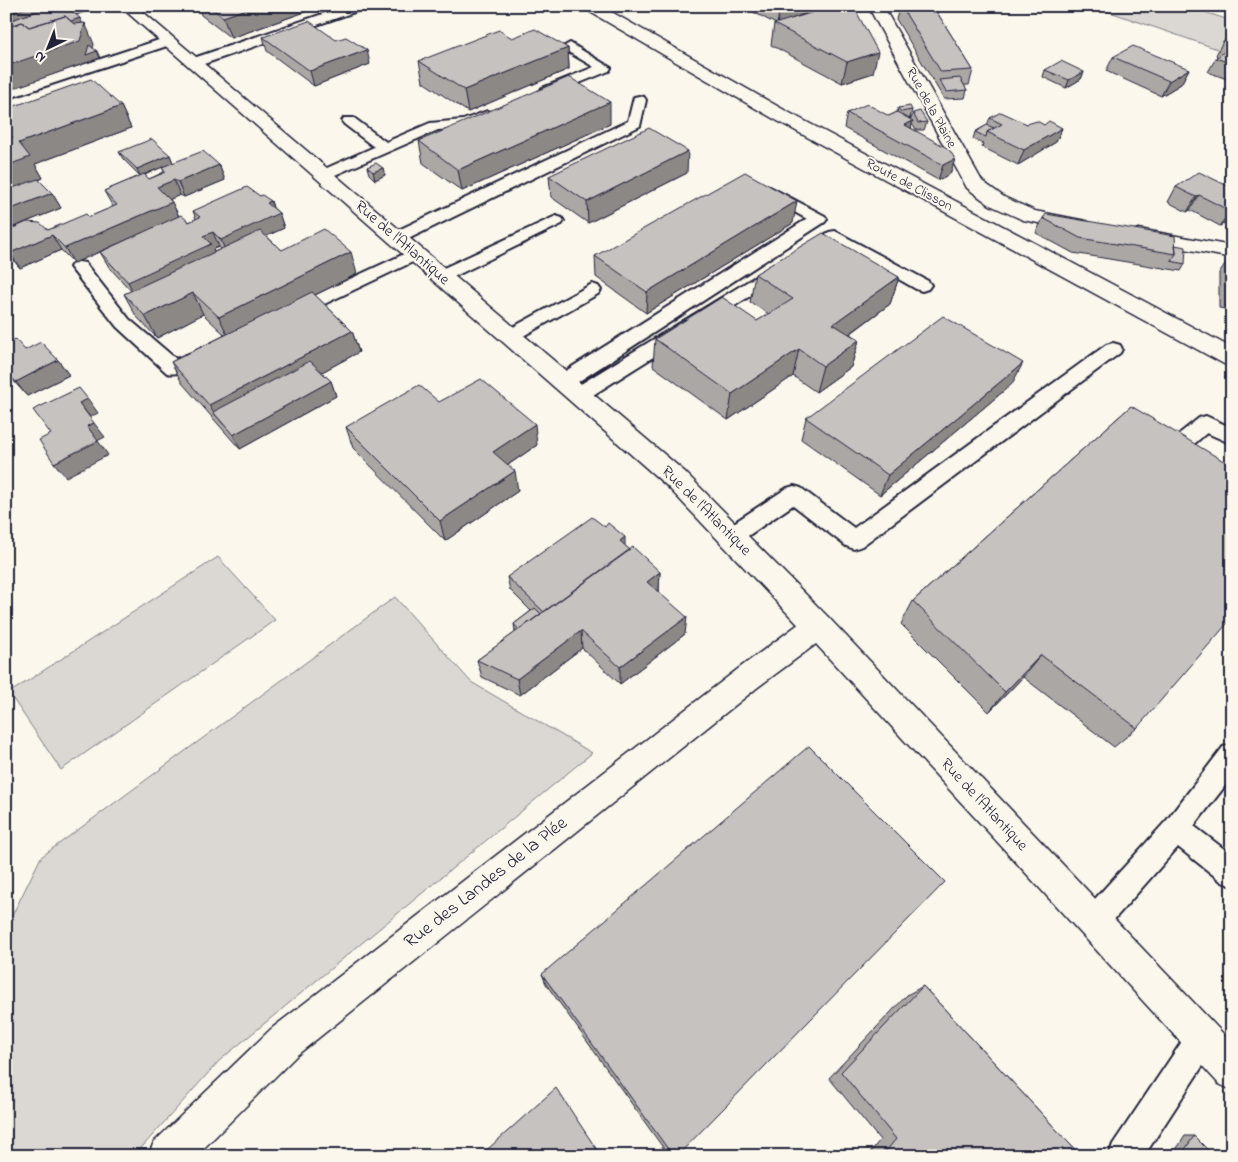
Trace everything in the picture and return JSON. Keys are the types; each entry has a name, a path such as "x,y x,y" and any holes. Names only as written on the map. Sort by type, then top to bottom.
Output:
{"street":[{"name":"Route de Clisson","path":"590,6 780,115 1232,358"},
{"name":"Rue de la Plaine","path":"874,6 974,184 997,201 1030,216 1232,252"},
{"name":"Rue de l'Atlantique","path":"134,8 193,63 676,479 818,626 1232,1071"},
{"name":"Rue des Landes de la Plée","path":"168,1156 284,1042 740,684 818,626"}],"lane":[{"path":"193,63 359,6"},
{"path":"6,95 168,41"},
{"path":"530,98 604,68 570,47"},
{"path":"396,238 635,123 639,100"},
{"path":"323,175 435,126 465,124 502,109"},
{"path":"349,121 384,148"},
{"path":"570,388 819,219 755,183"},
{"path":"440,276 556,221"},
{"path":"570,388 834,236 922,285"},
{"path":"272,322 415,254"},
{"path":"79,267 123,324 174,368 219,347"},
{"path":"510,336 592,290"},
{"path":"730,536 794,494 854,540 1114,349"},
{"path":"1171,451 1206,423 1232,437"},
{"path":"1093,922 1176,829 1232,756"},
{"path":"1176,829 1232,872"},
{"path":"1126,1156 1202,1039"}],"shaded area":[{"path":"1114,6 1186,6 1232,21 1232,54 1104,10"},
{"path":"218,557 275,620 61,770 9,693"},
{"path":"395,597 471,682 592,753 219,1061 134,1156 6,1156 6,928 41,857"}],"building":[{"path":"6,6 31,6 6,15"},
{"path":"52,6 65,6 80,18 71,21 65,16 29,27 22,22 6,28 6,22"},
{"path":"209,6 256,6 223,17"},
{"path":"834,6 844,6 857,13 878,52 847,62 774,24"},
{"path":"901,6 933,6 973,70 941,72"},
{"path":"65,16 74,24 85,23 80,41 6,66 6,28 22,22 29,27"},
{"path":"309,21 336,40 346,37 367,50 310,71 263,37"},
{"path":"535,29 568,48 464,90 419,61 499,30 512,38"},
{"path":"1228,37 1232,39 1232,44 1223,41"},
{"path":"89,45 97,51 86,55"},
{"path":"1133,46 1189,69 1169,81 1113,57"},
{"path":"1232,46 1232,64 1216,58"},
{"path":"1061,61 1084,72 1069,80 1045,70"},
{"path":"569,77 610,102 458,170 419,141"},
{"path":"960,78 967,90 946,92 939,80"},
{"path":"91,79 121,106 19,143 30,157 6,166 6,139 13,137 6,130 6,109"},
{"path":"867,104 889,116 897,112 913,121 905,125 949,149 955,159 943,165 847,113"},
{"path":"910,106 912,110 901,112 898,108"},
{"path":"920,111 927,122 918,123 913,113"},
{"path":"1001,112 1027,124 1037,121 1044,125 1049,121 1062,128 1024,150 987,132 1002,124 990,118"},
{"path":"987,125 994,128 987,132 986,137 975,132"},
{"path":"649,128 688,151 587,202 549,176"},
{"path":"152,139 170,155 137,169 119,152"},
{"path":"203,151 219,165 178,182 174,180 157,187 172,202 65,248 52,235 10,253 6,248 6,231 27,222 40,223 48,230 86,214 89,217 117,205 104,191 144,174 149,179 166,172 162,167"},
{"path":"376,163 383,168 373,172 367,167"},
{"path":"745,172 797,201 647,292 595,256"},
{"path":"1199,172 1232,188 1232,209 1230,211 1199,195 1196,197 1176,187"},
{"path":"38,179 52,193 6,211 6,194 12,192 10,189"},
{"path":"247,187 271,201 267,203 279,213 221,240 213,232 203,236 211,244 128,282 100,252 181,215 189,222 200,217 193,211"},
{"path":"1046,214 1175,236 1176,254 1080,238 1043,218"},
{"path":"324,229 351,252 219,317 193,293 145,316 124,294 260,231 282,250"},
{"path":"823,233 899,277 833,324 859,340 823,366 799,349 732,394 655,339 722,297 757,321 793,299 755,274"},
{"path":"1175,245 1186,247 1185,264 1171,261 1176,254"},
{"path":"1229,258 1232,259 1232,293 1229,293"},
{"path":"312,292 352,331 209,405 171,362"},
{"path":"943,316 1023,363 888,475 806,418"},
{"path":"15,339 25,350 41,342 58,360 16,382 6,371 6,344"},
{"path":"310,361 331,381 233,435 213,412"},
{"path":"481,379 535,424 493,452 515,471 440,521 346,427 419,385 439,402"},
{"path":"79,388 88,399 79,403 94,423 87,426 98,441 54,463 39,440 51,434 33,410"},
{"path":"1131,406 1232,466 1232,618 1137,728 1041,655 1005,692 913,601"},
{"path":"592,517 605,527 608,523 625,537 620,541 630,550 544,612 507,577"},
{"path":"633,547 660,572 647,582 687,617 620,667 581,631 517,679 477,660"},
{"path":"535,608 541,614 519,630 514,624"},
{"path":"809,746 945,882 677,1156 673,1156 542,974"},
{"path":"923,986 1081,1156 882,1156 896,1139 841,1072"},
{"path":"556,1088 601,1156 480,1156"},
{"path":"1194,1136 1214,1156 1184,1156 1182,1154"}]}
